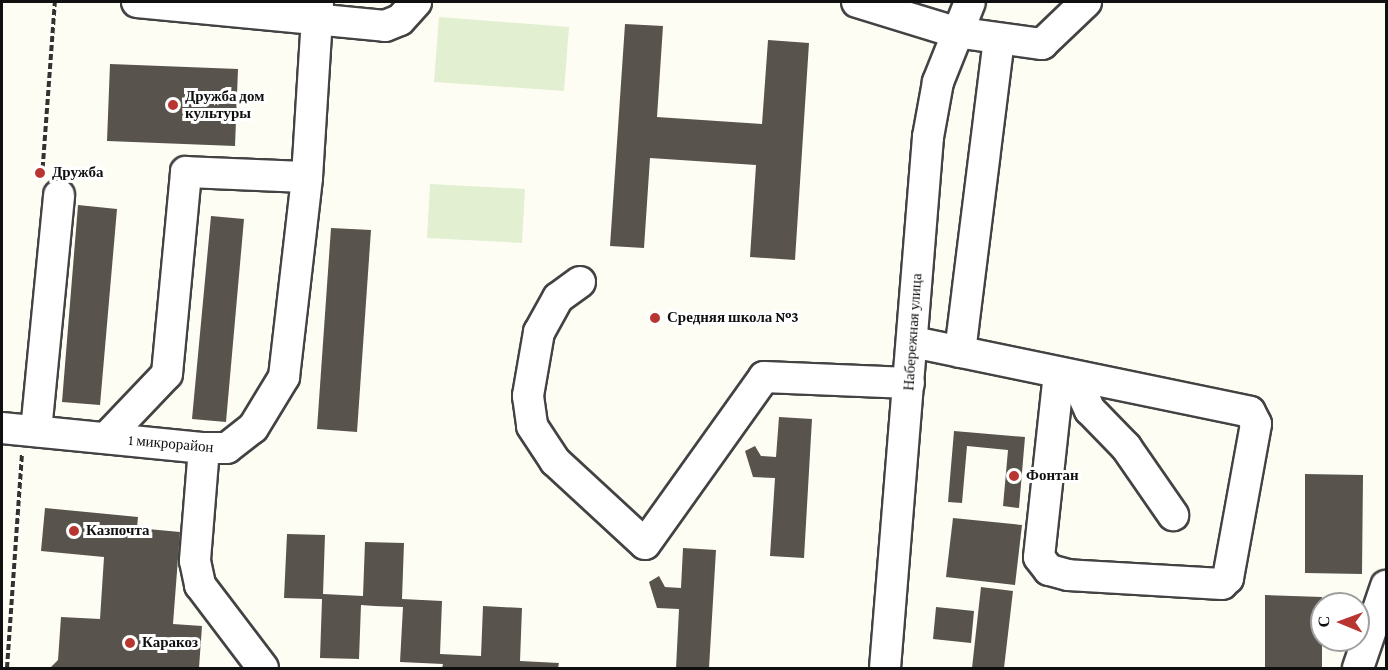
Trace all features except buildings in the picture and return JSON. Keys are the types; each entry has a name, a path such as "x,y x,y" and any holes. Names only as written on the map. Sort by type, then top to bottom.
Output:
{"street":[{"path":"137,2 316,11 385,26 400,20 416,2"},
{"path":"857,2 955,32 1042,44 1086,2"},
{"name":"Набережная улица","path":"885,669 928,137 955,32 970,2"},
{"name":"1 микрорайон","path":"2,428 204,448 227,448 253,428 284,377 307,177 316,11"},
{"path":"960,352 999,39"},
{"path":"106,438 166,374 186,171 307,177"},
{"path":"36,431 59,195"},
{"path":"580,282 558,298 539,332 528,396 532,426 555,461 645,544 764,377 909,383"},
{"path":"913,342 1250,412 1256,424 1228,578 1222,584 1068,575 1049,570 1039,557 1067,375"},
{"path":"1067,375 1090,410 1126,447 1173,515"},
{"path":"204,448 195,561 200,585 263,669"},
{"path":"1369,663 1386,586"}],"green space":[{"path":"439,17 569,27 564,91 434,82"},
{"path":"430,184 525,189 522,243 427,238"}],"place":[{"name":"Дружба дом культуры","path":"173,105"},
{"name":"Дружба","path":"40,173"},
{"name":"Средняя школа №3","path":"655,318"},
{"name":"Фонтан","path":"1014,476"},
{"name":"Казпочта","path":"74,531"},
{"name":"Каракоз","path":"130,643"}]}
